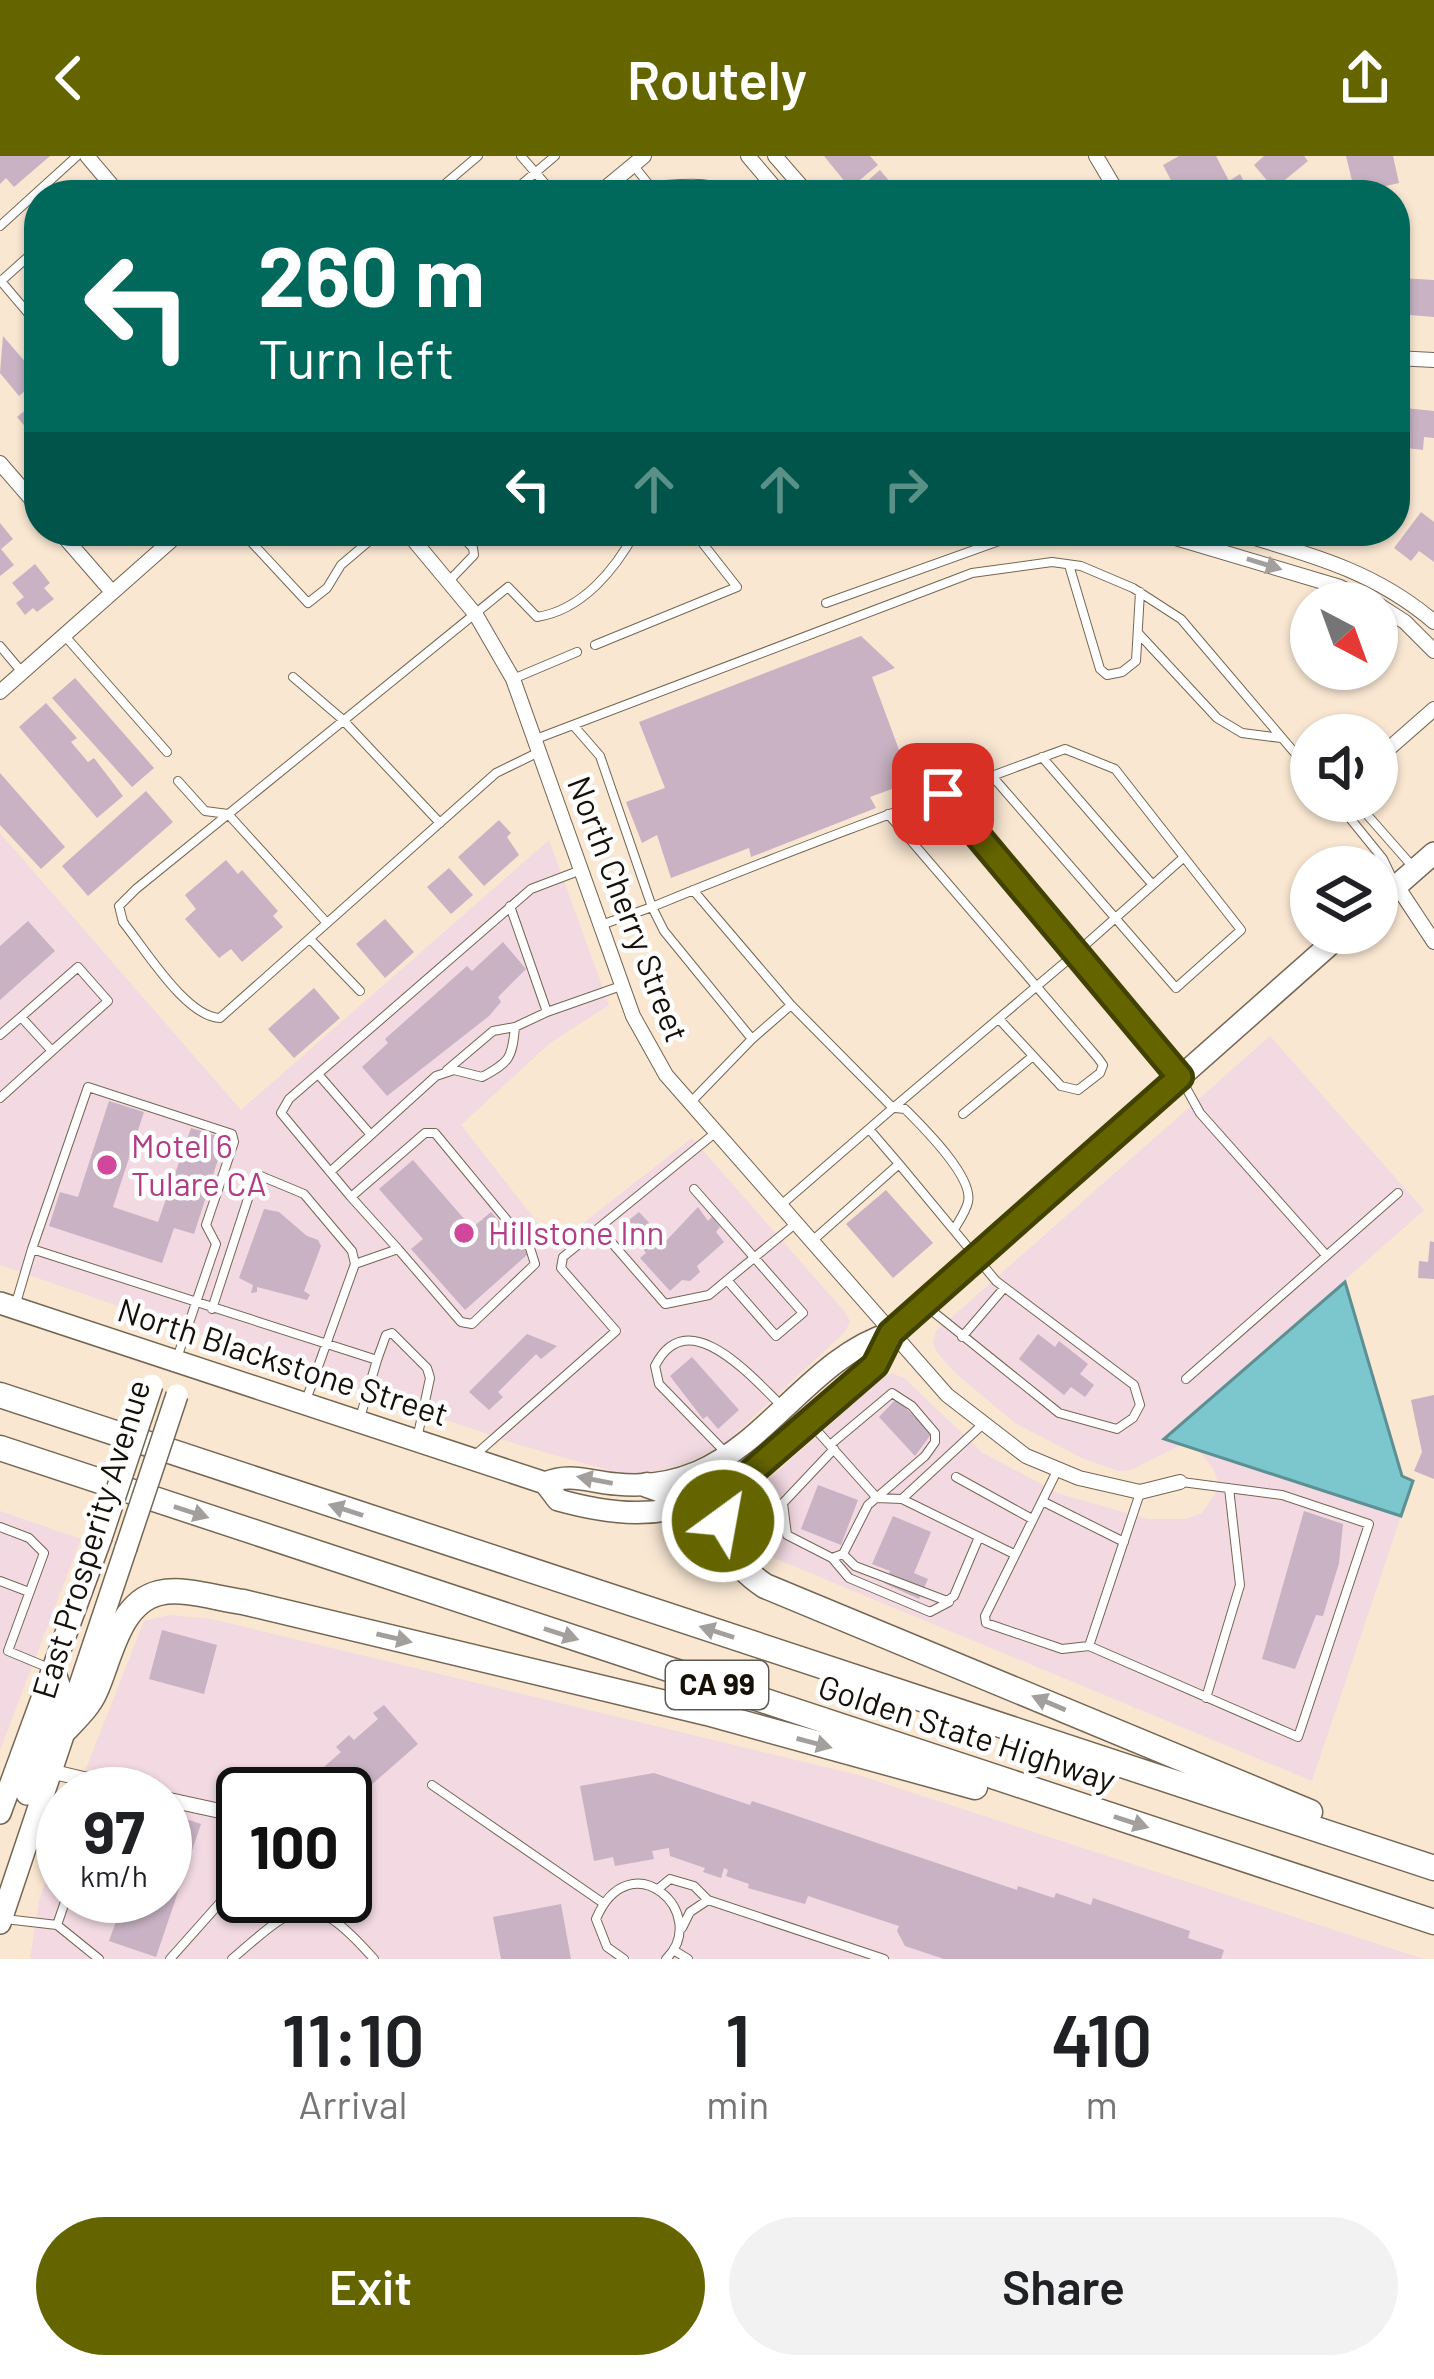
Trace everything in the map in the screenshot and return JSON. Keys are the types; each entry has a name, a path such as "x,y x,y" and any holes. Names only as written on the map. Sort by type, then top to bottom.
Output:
{"highway":[{"name":"Golden State Highway","path":"0,1395 1434,1868"},
{"name":"Golden State Highway","path":"0,1448 1434,1922"},
{"path":"730,1558 723,1521 730,1496 741,1481"},
{"path":"647,1485 679,1496 730,1558 783,1595 1312,1814 1386,1852"},
{"path":"66,1729 93,1698 127,1617 146,1599 179,1593 243,1602 683,1708 1003,1795 1061,1799"}],"main road":[{"path":"1398,884 1434,853"},
{"path":"691,1506 741,1481 875,1365 891,1333 1319,954"},
{"name":"North Blackstone Street","path":"7,1305 545,1483 557,1500 598,1511 649,1513 691,1506"},
{"path":"647,1485 690,1475 728,1454 860,1342 891,1333"},
{"name":"East Prosperity Avenue","path":"0,1813 152,1385 176,1362"},
{"name":"East Prosperity Avenue","path":"52,1767 177,1395 176,1362"},
{"name":"North Blackstone Street","path":"545,1483 566,1474 603,1483 647,1485"},
{"path":"30,1824 21,1811 58,1702 60,1688 54,1670"},
{"name":"East Prosperity Avenue","path":"0,1921 36,1808"}],"street":[{"path":"87,156 108,180"},
{"path":"748,156 768,180"},
{"path":"775,156 795,180"},
{"path":"615,180 638,160"},
{"path":"0,463 24,491"},
{"path":"72,546 112,592"},
{"path":"0,692 165,546"},
{"name":"North Cherry Street","path":"419,546 476,615 513,679 622,986 649,1050 689,1104 947,1395 1026,1456 1140,1492"},
{"path":"1202,546 1323,582"},
{"path":"1281,546 1373,578 1434,622"},
{"path":"1398,618 1434,651"},
{"path":"1398,741 1434,709"},
{"path":"1398,889 1434,942"},
{"path":"1140,1492 1180,1482"}],"lane":[{"path":"51,180 77,156"},
{"path":"450,180 478,156"},
{"path":"521,156 541,180"},
{"path":"527,180 555,156"},
{"path":"0,226 24,204"},
{"path":"24,261 0,281 24,309"},
{"path":"256,546 308,603 364,546"},
{"path":"449,581 474,555 471,546"},
{"path":"626,546 610,572 562,613 537,617 508,587 119,906 123,922 191,1006 206,1018 220,1018 496,773 573,725 972,573 1052,562 1140,592 1181,619 1290,747"},
{"path":"595,645 737,587 704,546"},
{"path":"826,604 986,546"},
{"path":"1069,565 1100,669 1107,675 1122,672 1136,661 1140,592"},
{"path":"1138,633 1217,718 1242,733 1283,739"},
{"path":"64,635 167,752"},
{"path":"0,646 22,672"},
{"path":"513,679 578,652"},
{"path":"293,677 342,719 440,823"},
{"path":"573,725 600,756 664,931 752,1039"},
{"path":"601,926 888,814 1065,749 1115,769 1240,930 1176,988 992,776"},
{"path":"1042,758 1152,884"},
{"path":"178,782 205,811 228,814 327,923"},
{"path":"943,794 1180,1077 1200,1113 1326,1255"},
{"path":"888,814 1038,985 1103,1065 1100,1073 1078,1090 1061,1086 999,1019"},
{"path":"1353,822 1372,846"},
{"path":"1373,822 1415,870"},
{"path":"779,1206 1183,858"},
{"path":"351,1197 425,1133 435,1133 530,1248 535,1264 478,1319 466,1324 351,1197 281,1113 290,1099 530,889 581,870"},
{"path":"693,890 791,1005 893,1108 905,1109 923,1126 966,1184 968,1202 955,1228"},
{"path":"510,906 547,1012"},
{"path":"310,938 360,991"},
{"path":"0,1035 78,967 108,1001 0,1098"},
{"path":"330,1172 493,1031 622,986"},
{"path":"689,1104 791,1005"},
{"path":"21,1017 52,1051"},
{"path":"447,1070 482,1078 501,1067 514,1047 515,1027"},
{"path":"963,1114 1033,1056"},
{"path":"318,1074 371,1135"},
{"path":"7,1305 91,1087 233,1136 206,1225 217,1244 176,1362"},
{"path":"869,1129 1005,1288 1134,1385 1140,1405 1133,1418 1117,1429 1059,1413 923,1304"},
{"path":"470,1458 616,1331 561,1268 563,1257 715,1133"},
{"path":"811,1242 899,1164"},
{"path":"212,1309 256,1174 304,1194 352,1251 355,1264 305,1404"},
{"path":"694,1189 803,1313 776,1336 727,1280"},
{"path":"1186,1378 1398,1192"},
{"path":"599,1228 665,1304 710,1295 795,1224"},
{"path":"32,1249 377,1360"},
{"path":"355,1264 398,1250"},
{"path":"962,1337 1005,1288"},
{"path":"359,1422 386,1335 392,1334 427,1368 430,1378 416,1441"},
{"path":"728,1454 658,1384 655,1366 659,1357 683,1340 719,1347 785,1409"},
{"path":"832,1558 843,1554 868,1505 935,1442 935,1433 912,1406 892,1393 832,1447 783,1503 788,1535 832,1558 850,1578 930,1612 950,1600 979,1537"},
{"path":"810,1422 878,1498 902,1499 1014,1554"},
{"path":"902,1499 982,1425"},
{"path":"1058,1469 986,1609 986,1623 1062,1649 1089,1646 1298,1737 1369,1524 1282,1495 1180,1482"},
{"path":"956,1478 1032,1520"},
{"path":"1206,1698 1240,1585 1228,1488"},
{"path":"1089,1646 1140,1492"},
{"path":"1042,1501 1124,1542"},
{"path":"0,1527 29,1538 44,1553 8,1652 54,1670"},
{"path":"843,1554 855,1566 941,1601 950,1600"},
{"path":"0,1581 29,1592"},
{"path":"432,1785 603,1903"},
{"path":"658,1888 670,1880 694,1886 708,1900 884,1959"},
{"path":"606,1959 607,1947 596,1918 616,1889 632,1882 658,1888 677,1912 682,1928"},
{"path":"666,1959 675,1951 690,1912 708,1900"},
{"path":"170,1959 216,1904"},
{"path":"232,1959 280,1917 304,1909 331,1916 374,1959"},
{"path":"0,1921 57,1925 99,1959"},
{"path":"607,1947 624,1959"},
{"path":"675,1951 688,1959"}],"shaded area":[{"path":"0,833 241,1110 549,840 609,1005 550,1043 461,1125 555,1245 692,1138 844,1311 850,1321 845,1332 723,1445 684,1464 623,1474 519,1445 0,1265"},
{"path":"1270,1036 1424,1210 1165,1439 1181,1445 1131,1470 1118,1471 1015,1423 954,1372 937,1352 936,1331"},
{"path":"891,1373 904,1378 983,1453 1060,1494 1148,1519 1186,1519 1202,1513 1218,1482 1199,1451 1401,1516 1312,1781 757,1551 749,1497"},
{"path":"0,1511 81,1539 0,1750"},
{"path":"169,1615 212,1619 858,1775 1424,1959 30,1959 36,1920 192,1923 192,1767 87,1767 144,1621"}],"water":[{"path":"1345,1282 1402,1476 1413,1481 1401,1516 1164,1439"}],"building":[{"path":"0,156 50,156 14,187 6,178 0,184"},
{"path":"824,156 870,156 878,165 860,180 844,180"},
{"path":"1179,156 1216,156 1228,180 1171,180 1163,165"},
{"path":"1264,156 1304,156 1308,161 1285,180 1266,180 1254,165"},
{"path":"1346,156 1393,156 1398,180 1352,180"},
{"path":"880,170 888,180 868,180"},
{"path":"1410,279 1434,280 1434,317 1410,315"},
{"path":"3,336 24,360 24,392 19,396 0,373"},
{"path":"1410,409 1434,411 1434,438 1424,437 1423,450 1410,448"},
{"path":"1421,512 1434,522 1434,562 1419,551 1411,561 1394,548 1410,546 1410,527"},
{"path":"0,523 13,539 1,549 14,565 0,576"},
{"path":"35,564 50,583 44,588 54,599 25,615 16,603 24,597 12,583"},
{"path":"861,636 895,668 872,677 911,782 870,797 876,808 751,857 749,848 671,878 657,835 642,843 626,802 665,788 639,722"},
{"path":"75,678 154,768 132,787 52,698"},
{"path":"46,703 77,738 71,742 88,762 94,758 123,796 97,818 19,727"},
{"path":"0,773 65,847 41,869 0,825"},
{"path":"146,791 173,822 88,896 62,866"},
{"path":"499,820 511,833 507,837 519,855 484,886 458,857"},
{"path":"226,860 238,874 242,870 278,911 273,916 283,927 242,962 231,949 219,958 185,919 196,909 185,895"},
{"path":"449,868 473,895 451,914 427,887"},
{"path":"385,919 414,952 385,978 356,944"},
{"path":"28,921 55,951 0,1000 0,946"},
{"path":"503,942 526,969 498,997 501,1002 489,1016 387,1096 362,1067 388,1043 385,1039 467,966 472,971"},
{"path":"314,988 340,1018 294,1058 268,1029"},
{"name":"Motel 6 Tulare CA","path":"109,1101 144,1112 113,1207 158,1222 191,1128 225,1138 194,1234 174,1228 162,1263 49,1226 60,1192 78,1197"},
{"name":"Hillstone Inn","path":"413,1160 472,1228 491,1212 528,1254 465,1310 411,1249 423,1239 379,1189"},
{"path":"886,1190 933,1243 893,1278 846,1224"},
{"path":"698,1207 708,1221 712,1217 720,1227 716,1232 724,1242 697,1266 700,1272 670,1291 640,1258 646,1253 624,1224 639,1212 666,1241"},
{"path":"264,1209 279,1212 321,1246 304,1291 310,1295 307,1300 257,1287 251,1293 253,1285 239,1278"},
{"path":"1430,1241 1434,1242 1434,1279 1418,1278 1419,1261 1428,1262"},
{"path":"527,1334 557,1346 541,1359 536,1354 498,1392 503,1397 489,1410 469,1392"},
{"path":"1038,1334 1055,1347 1059,1341 1088,1364 1080,1374 1094,1385 1085,1397 1071,1387 1064,1395 1019,1359"},
{"path":"692,1357 739,1410 718,1429 707,1416 703,1419 670,1376"},
{"path":"1434,1395 1434,1479 1414,1471 1422,1452 1411,1400"},
{"path":"896,1399 932,1433 915,1456 879,1417"},
{"path":"818,1485 858,1500 841,1545 801,1529"},
{"path":"1304,1511 1343,1524 1339,1563 1323,1616 1316,1615 1295,1669 1262,1659"},
{"path":"893,1516 931,1532 914,1573 928,1579 919,1599 884,1583 890,1571 872,1564"},
{"path":"162,1630 217,1645 204,1694 149,1679"},
{"path":"384,1705 418,1744 372,1784 372,1767 324,1767 341,1752 336,1747 349,1735 354,1740 378,1719 373,1713"},
{"path":"654,1773 1017,1890 1018,1886 1054,1898 1056,1893 1091,1905 1093,1898 1190,1931 1188,1938 1224,1950 1221,1959 944,1959 905,1946 899,1926 808,1896 805,1904 748,1888 749,1884 726,1876 728,1870 724,1868 721,1878 703,1872 705,1868 670,1856 669,1848 652,1851 654,1859 615,1866 613,1857 594,1861 580,1786"},
{"path":"192,1821 201,1824 192,1851"},
{"path":"561,1904 571,1959 501,1959 493,1917"},
{"path":"115,1923 168,1923 156,1957 109,1941"}],"place":[{"name":"Motel 6 Tulare CA","path":"107,1165"},
{"name":"Hillstone Inn","path":"464,1233"}],"route":[{"path":"723,1521 730,1496 741,1481 875,1365 891,1333 1180,1077 943,794"}]}
